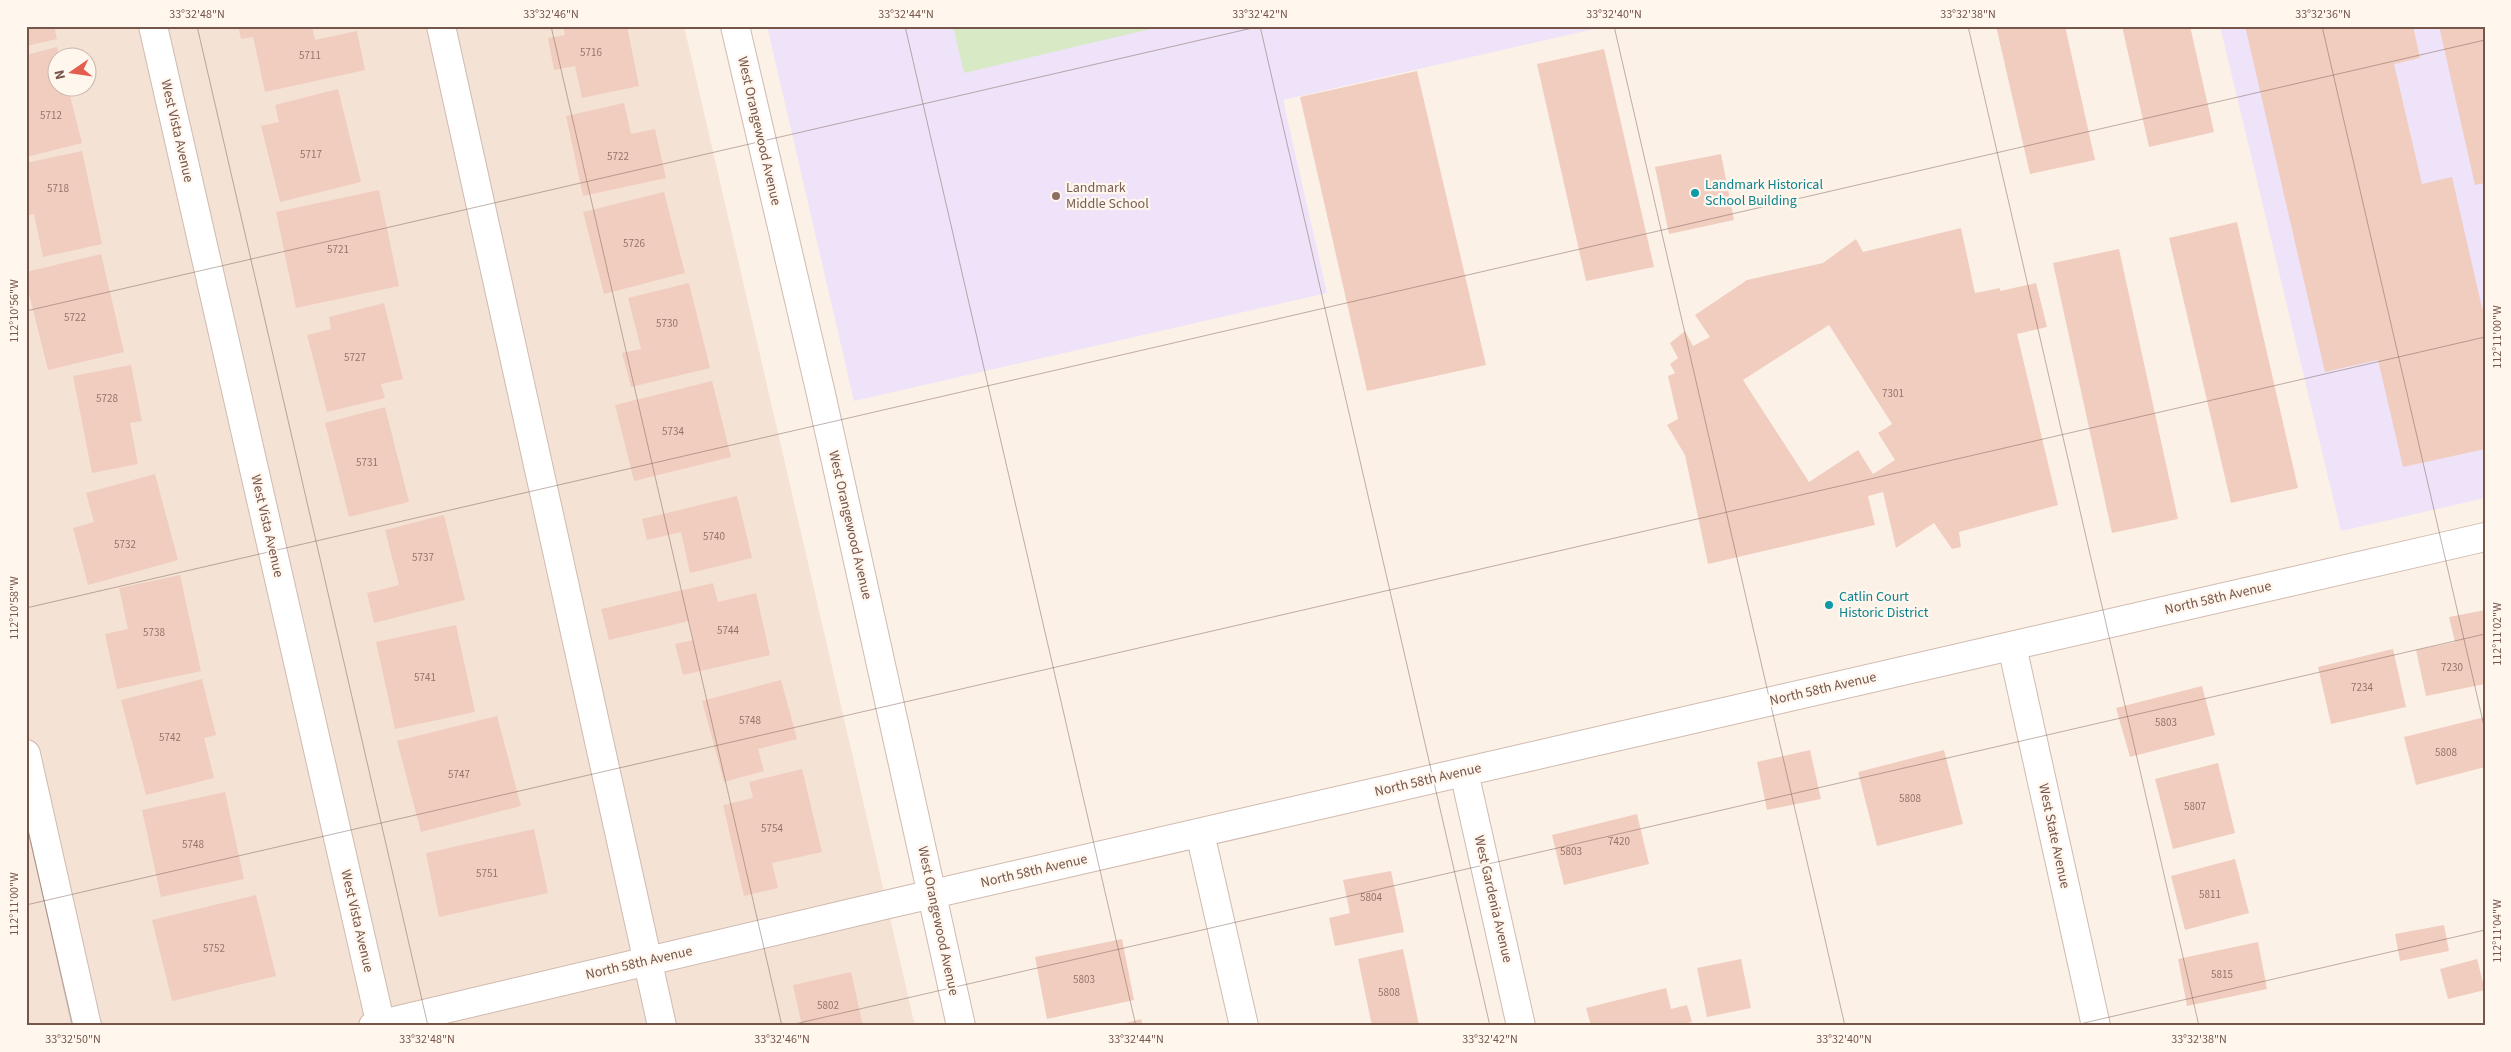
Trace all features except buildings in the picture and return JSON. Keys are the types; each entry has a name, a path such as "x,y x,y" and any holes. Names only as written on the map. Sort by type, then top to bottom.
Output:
{"street":[{"name":"West Vista Avenue","path":"153,26 378,1025"},
{"path":"441,26 662,1026"},
{"name":"West Orangewood Avenue","path":"735,26 821,394 961,1026"},
{"name":"North 58th Avenue","path":"378,1025 1200,832 2485,537"},
{"name":"West State Avenue","path":"2012,646 2096,1026"},
{"path":"26,754 87,1026"},
{"name":"West Gardenia Avenue","path":"1464,772 1521,1026"},
{"path":"1200,832 1244,1026"}],"shaded area":[{"path":"26,26 684,26 915,1026 26,1026"},
{"name":"Landmark Middle School","path":"767,26 1607,26 1283,100 1327,293 854,401"},
{"path":"2220,26 2485,26 2485,498 2341,531"}],"green space":[{"path":"953,26 1163,26 964,73"}],"place":[{"name":"Landmark Historical School Building","path":"1695,193"},
{"name":"Landmark Middle School","path":"1056,196"},
{"name":"Catlin Court Historic District","path":"1829,605"}]}
